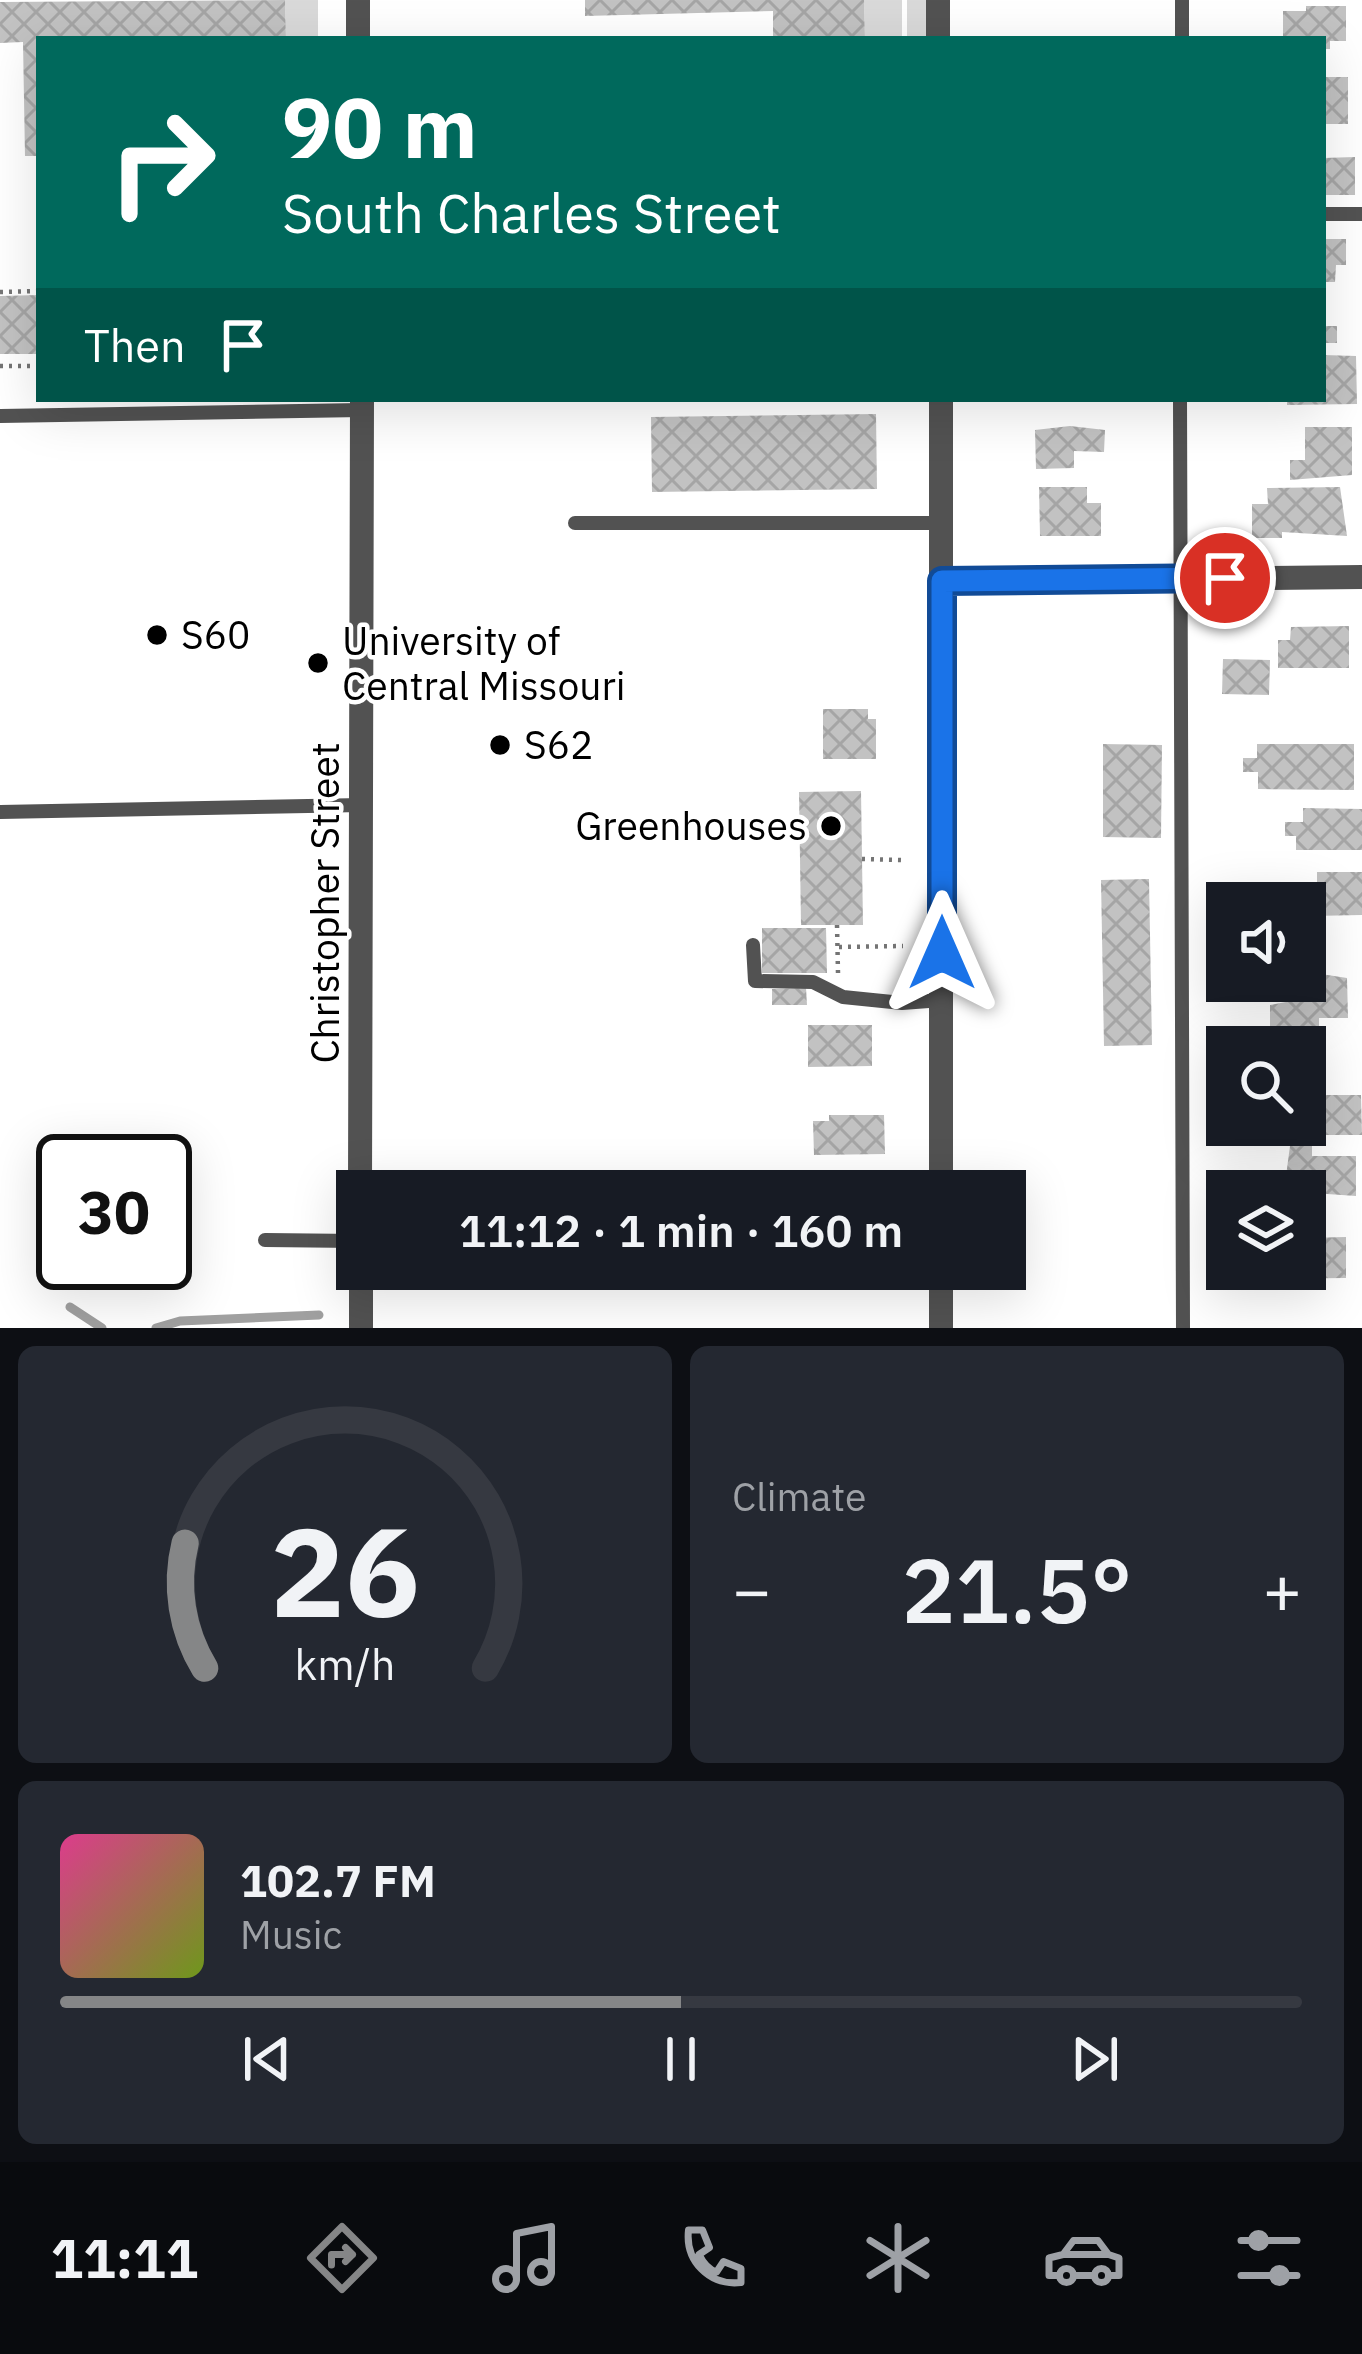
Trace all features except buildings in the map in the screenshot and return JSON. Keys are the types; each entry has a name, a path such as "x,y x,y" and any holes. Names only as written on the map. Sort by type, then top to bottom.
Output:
{"street":[{"path":"358,0 358,36"},
{"path":"938,0 938,36"},
{"path":"941,402 941,1170"},
{"name":"Christopher Street","path":"360,1170 362,404"},
{"path":"942,581 1362,577"},
{"path":"361,1290 361,1328"},
{"path":"941,1290 941,1328"}],"lane":[{"path":"1181,36 1182,0"},
{"path":"1326,214 1362,214"},
{"path":"1180,402 1183,1328"},
{"path":"0,416 362,404"},
{"path":"574,523 941,523"},
{"path":"0,812 362,805"},
{"path":"753,945 755,981 813,982 838,994 902,1003 942,1000"},
{"path":"265,1240 336,1241"}],"path":[{"path":"0,292 36,291"},
{"path":"0,366 36,366"},
{"path":"862,859 902,860"},
{"path":"837,925 838,994"},
{"path":"839,947 903,946"}],"shaded area":[{"path":"285,0 318,0 318,36 286,36"},
{"path":"864,0 902,0 902,36 865,36"},
{"path":"907,0 931,0 931,36 907,36"}],"waterway":[{"path":"70,1307 102,1328"},
{"path":"156,1328 180,1321 319,1315"}],"place":[{"name":"S60","path":"157,635"},
{"name":"University of Central Missouri","path":"318,663"},
{"name":"S62","path":"500,745"},
{"name":"Greenhouses","path":"831,826"}],"route":[{"path":"942,953 942,581 1225,578"}]}
